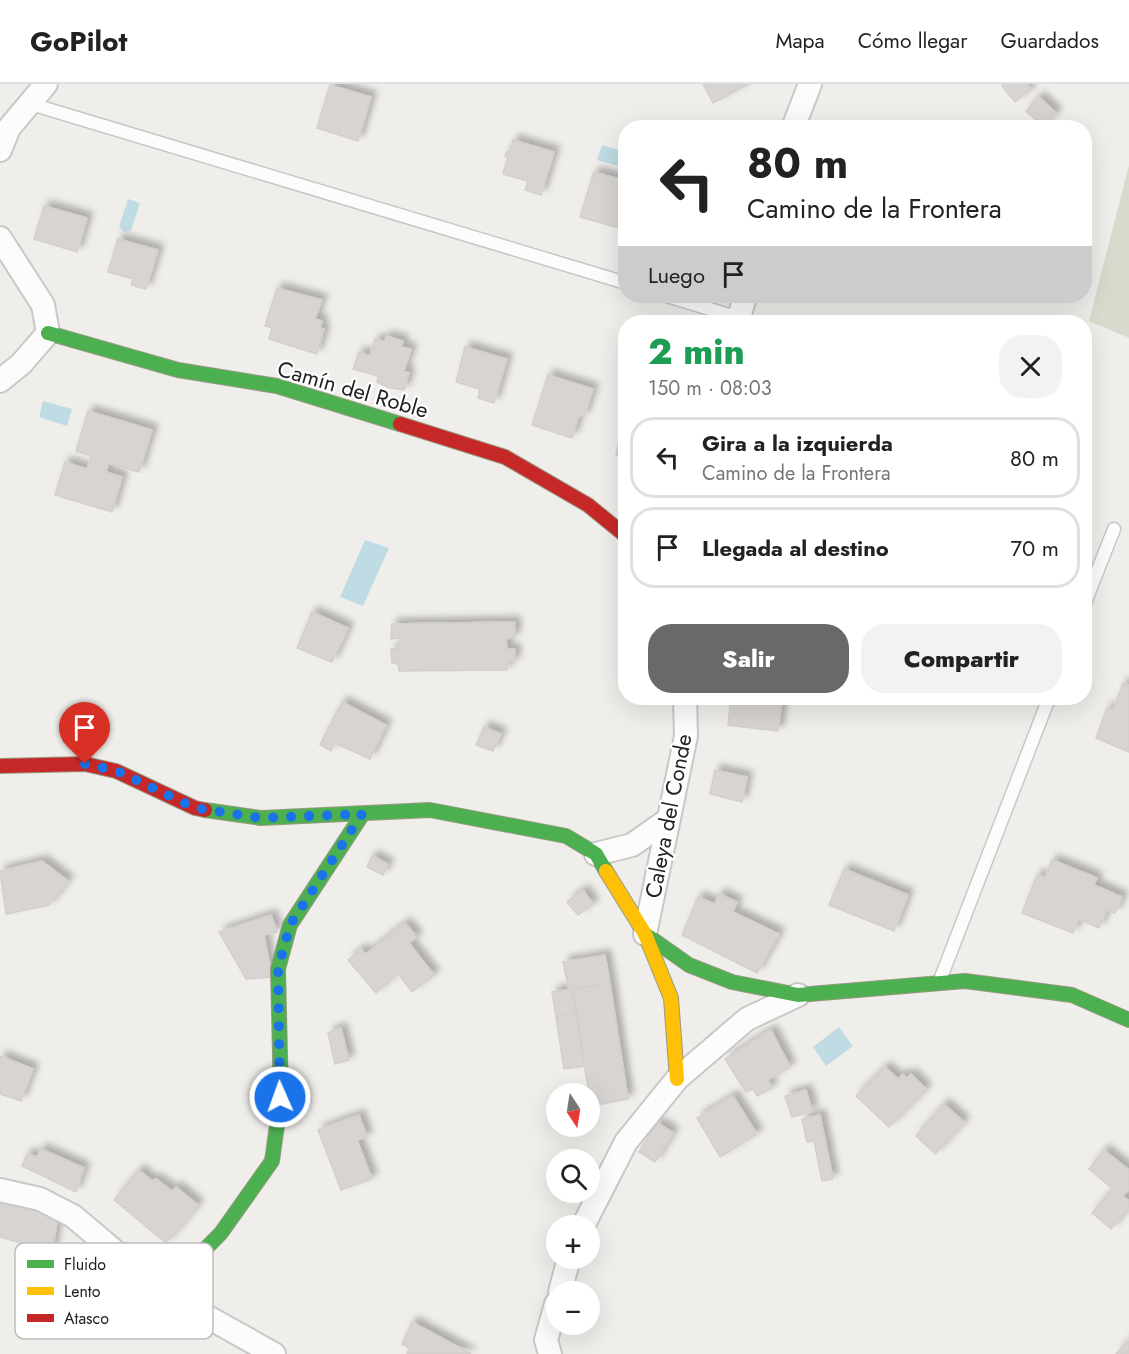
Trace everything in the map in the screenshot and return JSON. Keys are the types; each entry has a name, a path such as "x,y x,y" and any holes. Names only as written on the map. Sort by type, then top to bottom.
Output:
{"street":[{"path":"0,150 9,128 46,84"},
{"path":"796,120 810,84"},
{"path":"0,238 43,305 48,333 21,364 0,381"},
{"name":"Camín del Roble","path":"48,333 178,370 277,386 506,457 588,505 618,529"},
{"name":"Caleya del Conde","path":"645,934 686,736 684,705"},
{"path":"0,766 85,764 117,771 195,808 261,818 430,810 566,836 596,854 645,934 671,998 677,1079"},
{"path":"210,1243 272,1161 280,1097 278,969 290,925 362,814"},
{"path":"596,854 632,845 669,819"},
{"path":"645,934 689,964 732,982 798,995 965,981 1071,995 1129,1020"},
{"path":"589,1215 626,1142 677,1079 747,1019 798,995"},
{"path":"0,1190 40,1199 73,1216 105,1243"},
{"path":"213,1320 274,1354"},
{"path":"547,1335 546,1340 550,1354"}],"lane":[{"path":"31,104 618,281"},
{"path":"688,303 723,315"},
{"path":"1092,585 1114,529"},
{"path":"938,983 1046,705"}],"shaded area":[{"path":"1129,165 1129,338 1092,322 1091,315"}],"water":[{"path":"602,145 618,150 618,166 597,160"},
{"path":"128,199 140,203 131,230 124,232 119,227"},
{"path":"43,401 72,409 67,426 39,417"},
{"path":"365,540 389,548 363,606 340,597"},
{"path":"839,1027 853,1046 826,1066 813,1047"}],"building":[{"path":"703,84 749,84 713,103"},
{"path":"1004,84 1027,84 1031,89 1015,102 1002,86"},
{"path":"330,85 371,97 358,141 317,128"},
{"path":"1039,97 1056,113 1050,120 1036,120 1026,111"},
{"path":"513,140 554,152 541,195 525,190 528,181 503,174 508,157 505,156"},
{"path":"594,172 618,179 618,228 580,217"},
{"path":"44,206 87,218 77,252 34,239"},
{"path":"118,239 158,250 146,289 131,285 133,279 108,272"},
{"path":"277,288 322,300 315,319 322,321 320,328 324,329 317,354 269,339 272,328 265,326"},
{"path":"386,336 403,341 401,347 411,349 404,371 409,373 404,390 390,388 377,382 378,376 353,369 359,352 370,356 375,339 385,342"},
{"path":"465,347 507,359 494,403 478,398 480,389 456,382"},
{"path":"548,375 593,389 584,417 579,415 572,438 532,425"},
{"path":"88,411 152,430 139,472 109,463 106,472 122,477 112,512 55,495 65,462 87,469 91,456 76,451"},
{"path":"312,612 348,628 332,662 297,648"},
{"path":"515,622 515,637 506,639 507,649 515,649 515,662 508,662 507,670 399,671 398,664 392,663 391,649 400,648 399,638 391,639 392,624"},
{"path":"1123,683 1129,686 1129,752 1096,738 1107,708 1113,710"},
{"path":"342,702 386,725 370,759 335,743 331,751 320,745"},
{"path":"730,705 781,705 778,731 728,725"},
{"path":"484,727 501,734 493,751 476,745"},
{"path":"715,770 747,777 742,802 710,794"},
{"path":"372,856 388,864 383,875 367,867"},
{"path":"1052,860 1097,878 1094,885 1122,897 1115,913 1107,910 1099,928 1079,919 1073,933 1022,913 1037,875 1045,878"},
{"path":"42,861 68,881 49,905 6,914 0,871"},
{"path":"844,869 908,895 894,931 829,905"},
{"path":"583,890 593,904 578,915 567,902"},
{"path":"719,894 737,902 733,912 779,934 757,973 682,935 698,897 715,904"},
{"path":"271,915 277,932 264,935 272,977 246,979 219,932"},
{"path":"405,923 417,937 409,943 434,975 412,992 398,973 376,993 348,960 361,949 366,954"},
{"path":"605,955 610,983 569,990 563,962"},
{"path":"610,983 628,1099 600,1104 600,1083 587,1083 572,989"},
{"path":"572,989 577,1013 556,1017 552,992"},
{"path":"577,1013 585,1066 564,1069 556,1017"},
{"path":"341,1028 349,1060 335,1064 328,1033"},
{"path":"771,1030 790,1067 768,1080 772,1088 757,1096 753,1089 746,1092 725,1059"},
{"path":"0,1056 33,1069 21,1101 0,1094"},
{"path":"885,1067 898,1079 903,1074 907,1078 911,1074 926,1089 889,1127 856,1096"},
{"path":"806,1090 812,1111 792,1117 785,1096"},
{"path":"733,1096 757,1134 720,1157 697,1118"},
{"path":"944,1104 964,1122 935,1154 916,1136"},
{"path":"359,1115 367,1137 357,1140 372,1179 341,1190 318,1130"},
{"path":"820,1115 833,1179 822,1181 814,1141 807,1142 802,1119"},
{"path":"657,1122 673,1133 655,1162 639,1152"},
{"path":"41,1149 84,1168 76,1192 22,1166 27,1154 37,1157"},
{"path":"1104,1150 1129,1170 1129,1189 1123,1196 1129,1201 1129,1207 1111,1229 1092,1213 1113,1189 1089,1169"},
{"path":"139,1170 152,1181 156,1179 172,1191 176,1187 198,1205 166,1243 114,1200"},
{"path":"0,1195 58,1217 54,1243 21,1243 0,1237"},
{"path":"412,1322 471,1354 407,1354 409,1348 402,1344"},
{"path":"1128,1341 1129,1354 1116,1354"}],"traffic: fast":[{"path":"48,333 178,370 277,386 400,424"},
{"path":"205,810 261,818 430,810 566,836 596,854 606,871"},
{"path":"211,1243 221,1233 272,1161 281,1097 278,969 290,925 362,815"},
{"path":"645,934 689,965 732,982 798,995 965,981 1072,995 1129,1020"}],"traffic: slow":[{"path":"606,871 645,934 671,998 677,1079"}],"traffic: jam":[{"path":"400,424 505,457 588,505 618,529"},
{"path":"0,766 85,764 116,771 195,808 205,810"}],"route":[{"path":"85,764 117,771 195,808 261,818 362,814 290,925 278,969 280,1097"}]}
